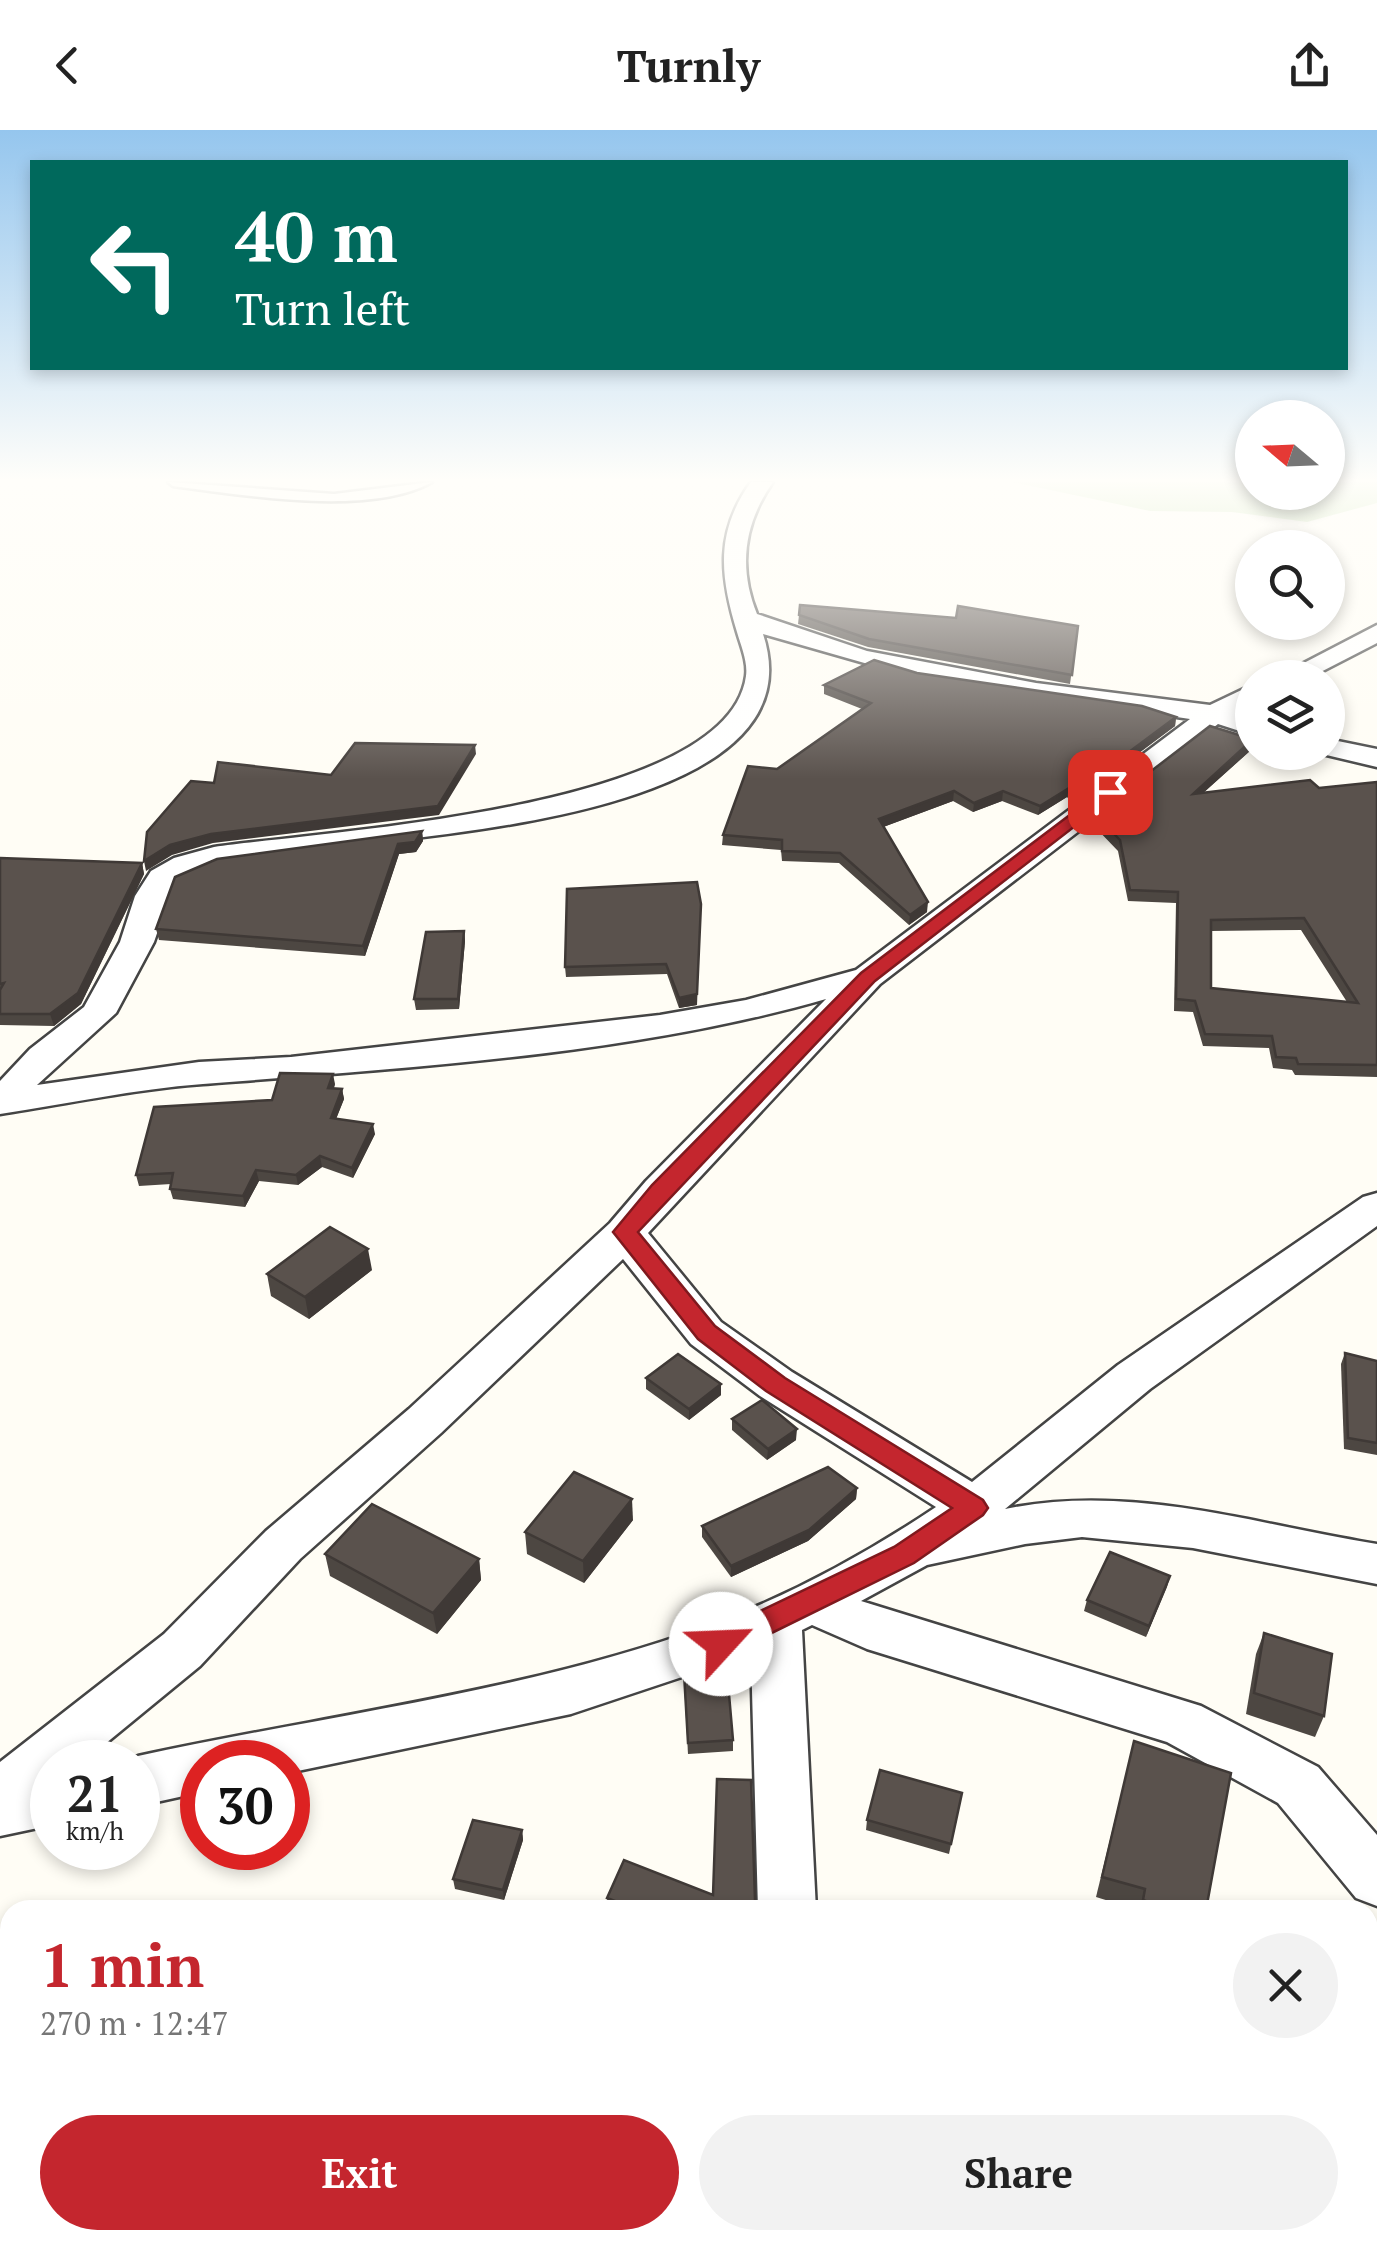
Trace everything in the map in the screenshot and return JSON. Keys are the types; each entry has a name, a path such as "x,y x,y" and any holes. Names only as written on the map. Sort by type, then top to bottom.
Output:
{"street":[{"path":"1,1102 43,1057 98,1014 137,942 151,896 162,878 184,865 214,856 478,820 610,794 668,773 709,749 748,706 759,679 736,581"},
{"path":"746,619 874,662 966,681 1214,714 1235,721"},
{"path":"1327,660 1376,637"},
{"path":"0,1796 182,1650 284,1545 425,1420 625,1232 660,1190 868,977 1214,714 1235,703"},
{"path":"1345,751 1377,758"},
{"path":"1,1102 199,1073 291,1068 660,1026 750,1010 868,977"},
{"path":"310,1744 570,1691 721,1644 904,1555 974,1508 1134,1377 1377,1206"},
{"path":"625,1232 706,1333 776,1384 974,1508"},
{"path":"904,1555 1009,1528 1082,1518 1184,1528 1377,1564"},
{"path":"794,1610 867,1627 1182,1723 1298,1786 1377,1878"},
{"path":"787,1900 794,1610"},
{"path":"0,1810 30,1804"}],"building":[{"path":"800,605 956,618 958,606 1078,626 1072,675 869,639 799,615"},
{"path":"874,660 917,673 1142,706 1176,717 1074,793 1069,788 1040,806 1003,791 974,803 954,791 879,819 928,902 910,915 840,853 782,851 782,840 723,835 748,766 777,769 871,703 824,685"},
{"path":"1210,726 1235,734 1235,756 1193,794 1310,780 1319,788 1377,782 1377,1065 1298,1064 1296,1058 1276,1057 1272,1036 1205,1034 1195,1001 1176,999 1178,892 1130,890 1120,840 1095,814","holes":["1304,918 1358,1003 1211,988 1211,920"]},
{"path":"355,743 475,745 438,806 211,834 170,845 144,861 147,832 191,781 214,783 218,762 331,775"},
{"path":"422,831 415,842 398,844 363,946 156,929 175,877 217,859"},
{"path":"0,858 142,863 78,993 50,1014 0,1014 0,990 4,983 0,984"},
{"path":"697,882 701,904 697,994 679,998 666,964 565,967 567,889"},
{"path":"464,931 458,999 414,999 426,932"},
{"path":"280,1073 333,1074 328,1088 342,1089 331,1118 373,1124 352,1168 320,1156 296,1175 256,1170 243,1196 170,1189 173,1173 136,1175 154,1107 272,1100"},
{"path":"330,1227 368,1249 305,1297 267,1274"},
{"path":"1345,1353 1377,1361 1377,1443 1348,1438"},
{"path":"678,1354 721,1384 689,1409 646,1378"},
{"path":"762,1400 797,1429 768,1449 732,1419"},
{"path":"828,1467 857,1488 809,1530 731,1566 702,1526"},
{"path":"574,1472 632,1499 583,1561 525,1532"},
{"path":"372,1504 479,1559 433,1613 325,1554"},
{"path":"1110,1552 1170,1576 1149,1626 1087,1600"},
{"path":"1264,1633 1332,1654 1324,1716 1254,1693"},
{"path":"727,1671 733,1740 688,1743 684,1673"},
{"path":"1134,1741 1231,1773 1208,1900 1143,1900 1145,1889 1102,1877"},
{"path":"880,1770 962,1793 951,1844 867,1820"},
{"path":"717,1779 751,1780 755,1900 607,1898 624,1860 713,1895"},
{"path":"473,1820 522,1830 503,1890 453,1879"}],"route":[{"path":"721,1644 904,1555 974,1508 776,1384 706,1333 625,1232 660,1190 868,977 1110,792"}]}
